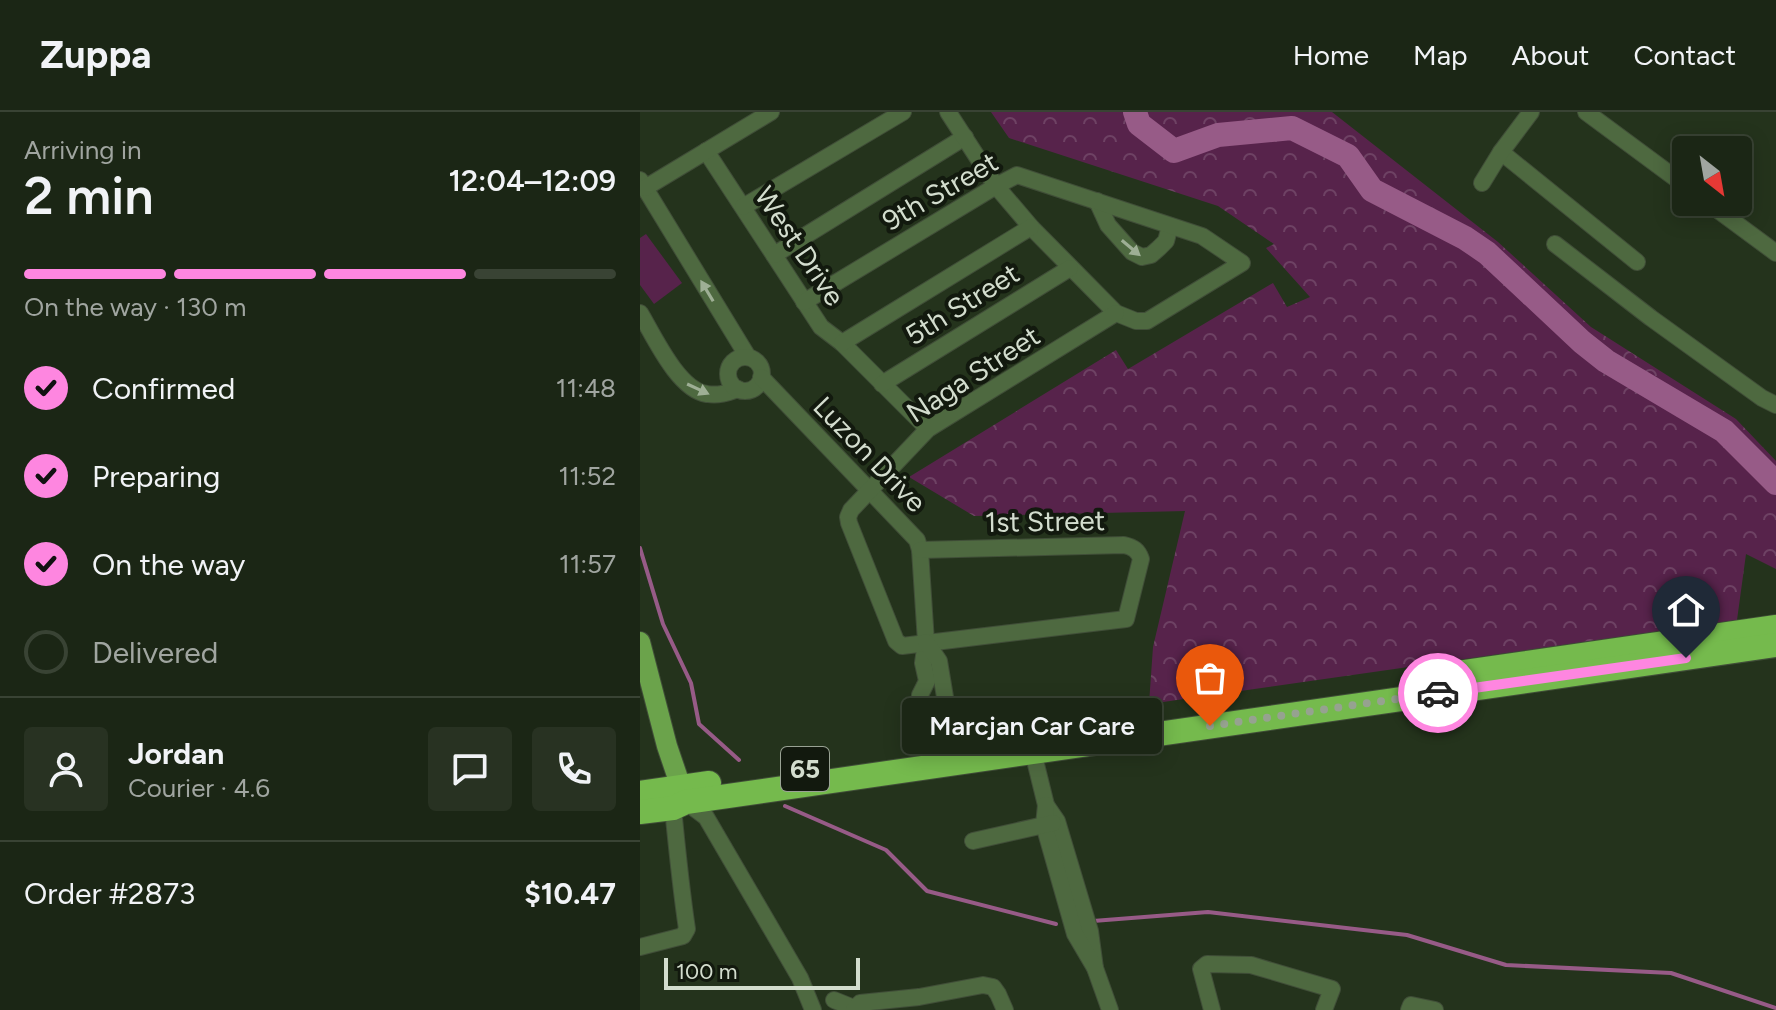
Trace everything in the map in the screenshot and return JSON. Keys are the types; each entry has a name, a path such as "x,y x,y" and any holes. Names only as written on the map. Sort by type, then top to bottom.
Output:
{"highway":[{"name":"65","path":"640,812 680,799 1776,627"},
{"name":"65","path":"1031,744 1776,645"},
{"path":"1715,654 1776,657"},
{"name":"65","path":"640,793 680,799"}],"main road":[{"path":"640,642 680,799"}],"street":[{"path":"640,313 675,370 691,388 704,394 720,395 738,389 748,391 759,382 762,372 757,362 748,357 642,184 771,112"},
{"path":"743,207 903,112"},
{"path":"948,112 996,186 1031,227 1116,313"},
{"path":"1482,183 1531,112"},
{"path":"1586,112 1672,176"},
{"path":"774,255 965,137"},
{"name":"West Drive","path":"706,151 821,327 842,343 928,429"},
{"path":"1501,152 1637,262"},
{"name":"9th Street","path":"804,302 996,186 1010,178 1022,176 1202,236 1242,263 1147,321 1136,321 1116,313"},
{"path":"1097,201 1108,225 1132,252 1142,257 1151,255 1166,241 1170,226"},
{"path":"1726,216 1776,253"},
{"path":"842,343 1031,227"},
{"path":"1555,244 1651,318 1776,405"},
{"name":"5th Street","path":"882,384 1070,268"},
{"name":"Naga Street","path":"926,642 902,646 896,641 849,523 851,510 928,429 1116,313"},
{"path":"738,389 730,382 728,371 737,359 748,357"},
{"name":"Luzon Drive","path":"759,382 781,399 917,540 926,642 923,663 927,681 919,704 943,757"},
{"name":"1st Street","path":"920,550 1124,545 1132,547 1141,559 1126,619 926,642"},
{"path":"926,642 939,661 943,757"},
{"path":"1031,744 1077,913 1076,936 1095,968 1110,1010"},
{"path":"640,947 683,936 687,929 678,873 680,799"},
{"path":"680,799 706,817 800,978 813,1010"},
{"path":"973,841 1051,823"},
{"path":"1212,1010 1201,969 1207,964 1226,963 1251,965 1332,989 1324,1010"},
{"path":"834,1000 856,1007 922,1003 983,985 993,987 1005,1010"},
{"path":"1409,1010 1411,1005 1435,1010"}],"green space":[{"path":"991,112 1332,112 1498,242 1591,327 1736,419 1776,461 1776,569 1746,554 1737,620 1149,704 1153,647 1185,511 974,516 909,477 1116,350 1128,369 1273,283 1287,307 1310,297 1266,248 1274,244 1218,206 1009,138"},
{"path":"646,234 682,283 654,304 640,285 640,238"}],"waterway":[{"path":"1135,112 1139,124 1174,151 1218,135 1292,128 1348,156 1372,190 1465,238 1487,253 1582,342 1606,361 1724,431 1776,483"},
{"path":"640,548 663,624 691,683 699,724 739,760"},
{"path":"785,806 886,850 927,891 1056,924"},
{"path":"1093,921 1208,912 1407,935 1506,965 1671,973 1776,1008"}],"way so far":[{"path":"1210,726 1438,693"}],"place":[{"name":"Marcjan Car Care","path":"1210,726"}],"route":[{"path":"1438,693 1686,658"}]}
